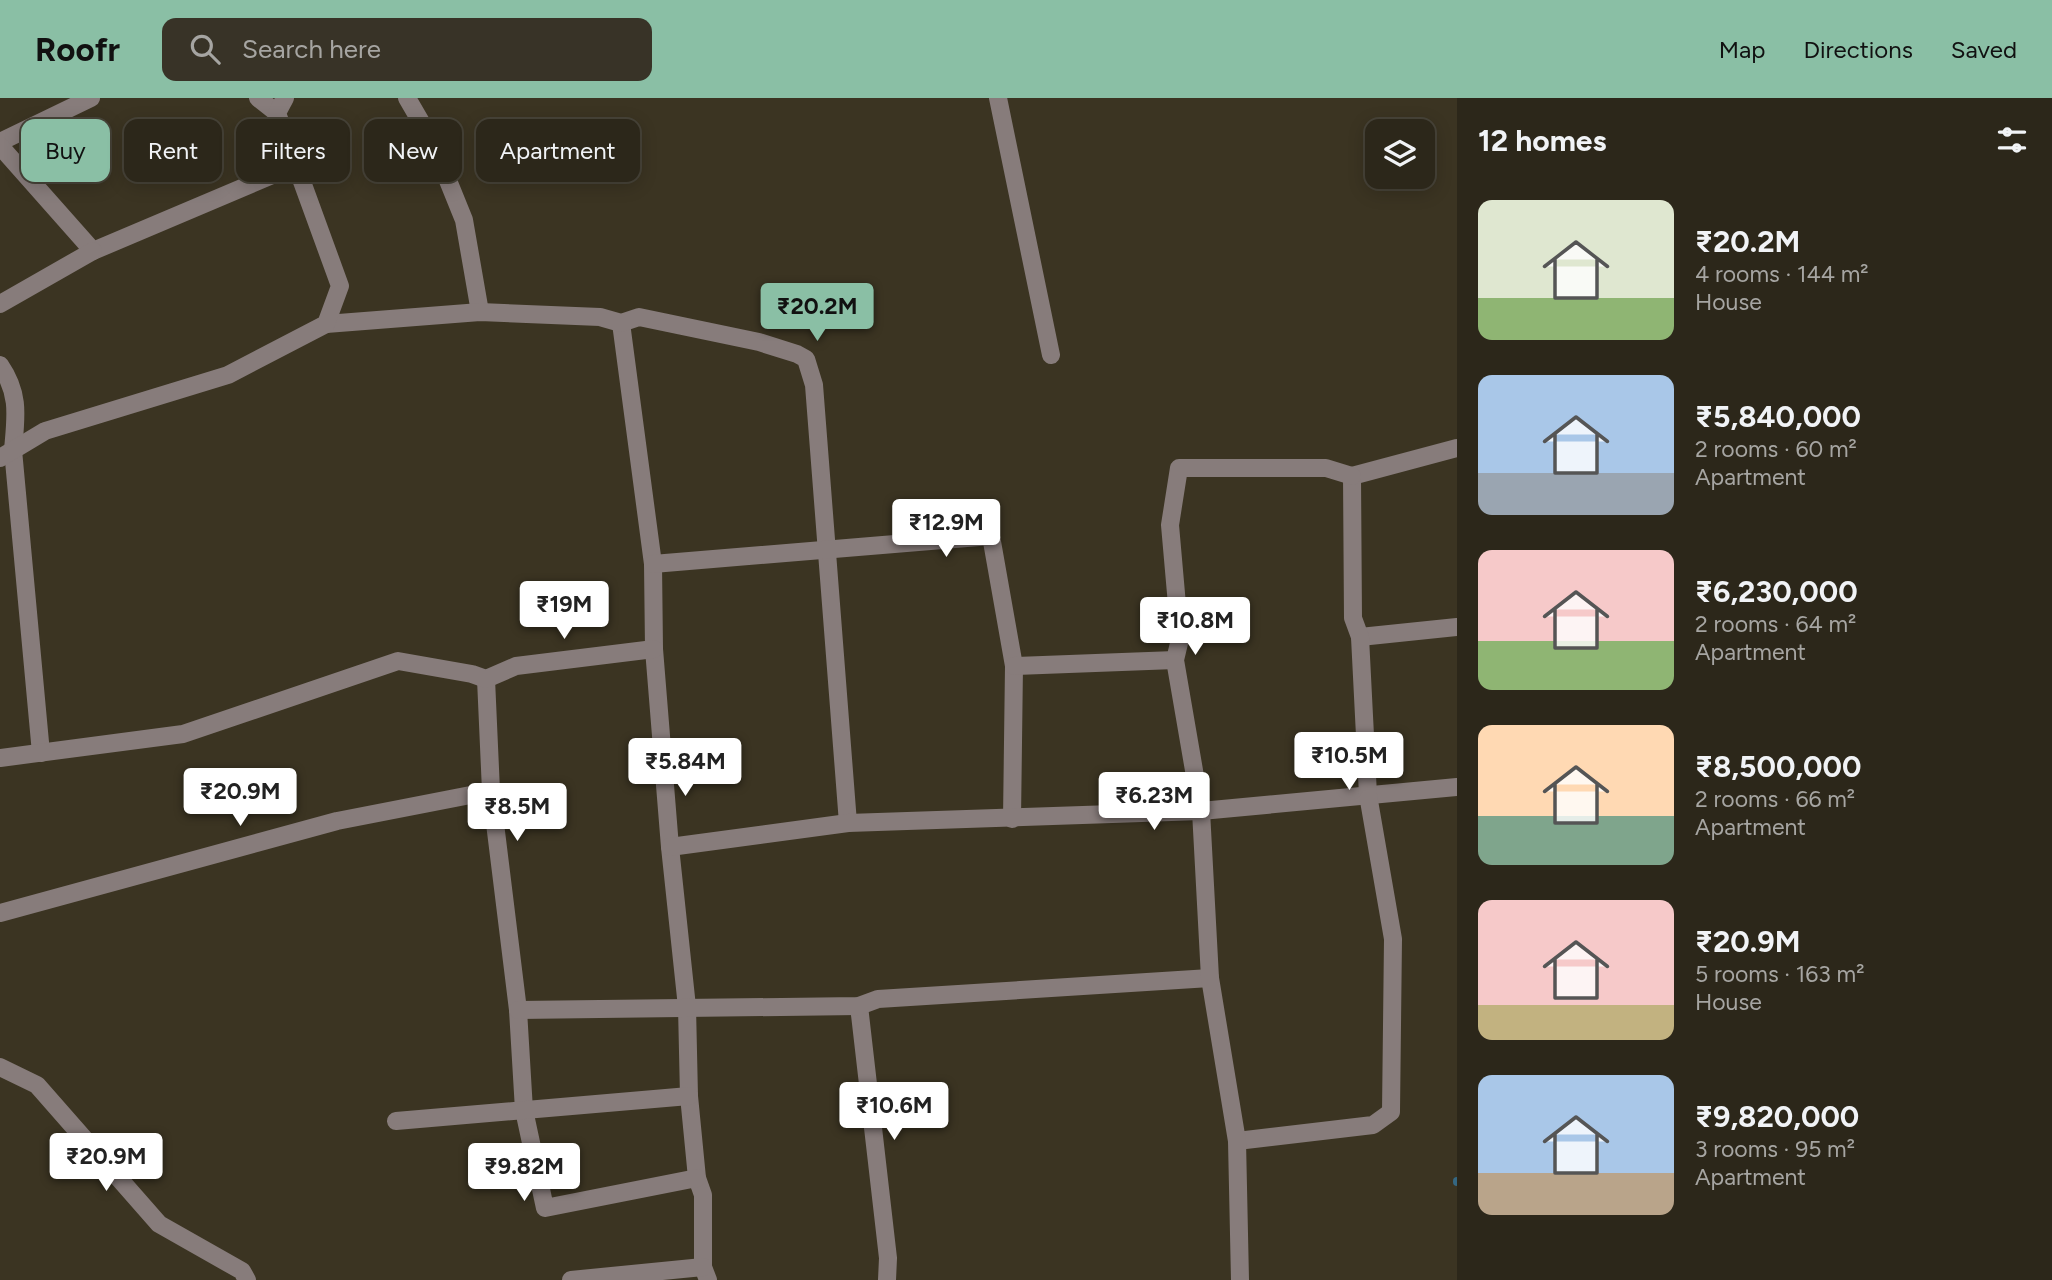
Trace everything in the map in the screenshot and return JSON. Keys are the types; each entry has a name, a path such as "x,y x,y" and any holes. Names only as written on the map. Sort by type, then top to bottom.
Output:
{"street":[{"path":"92,98 0,144 93,251"},
{"path":"258,98 281,105"},
{"path":"407,98 432,141 464,220 480,312"},
{"path":"998,98 1051,355"},
{"path":"0,304 93,251 256,182"},
{"path":"302,182 340,286 326,324"},
{"path":"7,454 44,431 228,375 326,324 480,312 600,317 621,324 639,317 759,342 797,354 806,359 814,385 848,823"},
{"path":"571,1280 706,1274 704,1195 697,1178 689,1096 687,1007 670,847 654,649 653,564 621,324"},
{"path":"0,365 6,374 17,407 7,454 41,753"},
{"path":"1240,1280 1237,1141 1210,978 1201,811 1175,660 1180,639 1170,525 1179,468 1326,468 1352,476 1457,448"},
{"path":"1237,1141 1373,1125 1391,1112 1393,939 1368,795 1360,637 1353,618 1352,476"},
{"path":"653,564 991,536 1014,666 1012,819"},
{"path":"1360,637 1457,627"},
{"path":"0,758 183,734 398,661 486,679 516,666 654,649"},
{"path":"1014,666 1175,660"},
{"path":"486,679 491,790 518,1010 524,1110 545,1208 697,1178"},
{"path":"670,847 848,823 1201,811 1457,787"},
{"path":"0,913 337,821 491,790"},
{"path":"518,1010 859,1006 878,999 1210,978"},
{"path":"859,1006 888,1258 887,1280"},
{"path":"0,1067 37,1085 159,1224 242,1271 247,1280"},
{"path":"396,1121 689,1096"}]}
